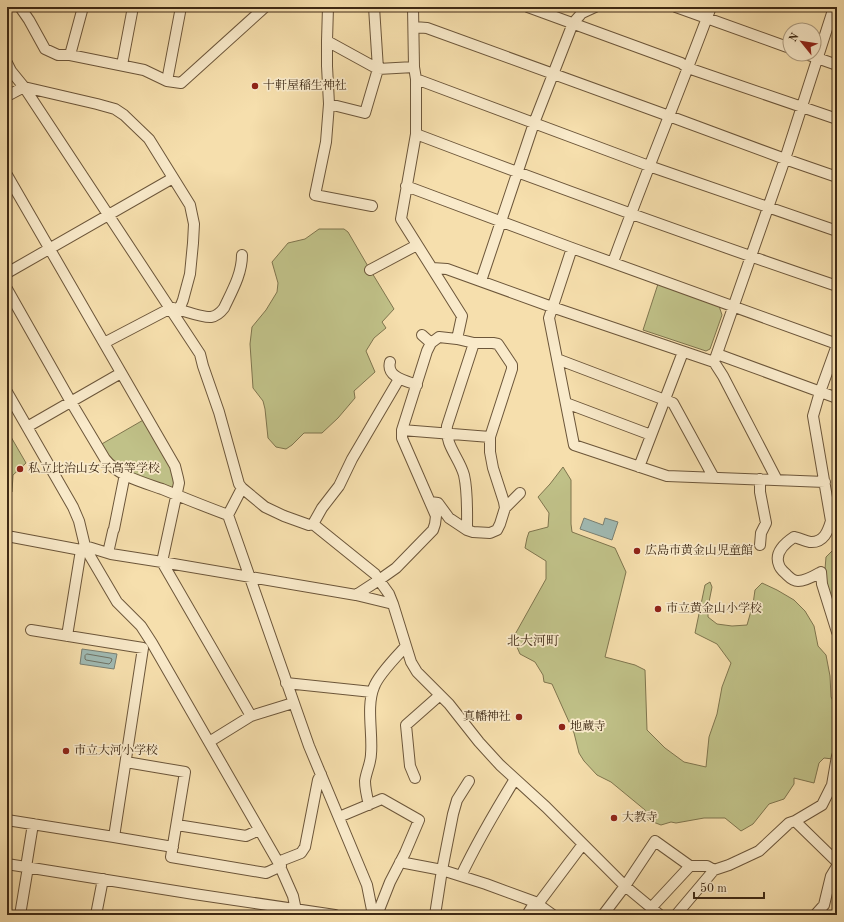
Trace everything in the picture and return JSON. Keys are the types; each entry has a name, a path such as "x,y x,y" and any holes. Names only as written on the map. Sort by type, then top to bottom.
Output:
{"street":[{"path":"20,7 45,49 58,55 70,55 144,70 166,81 181,83 265,7"},
{"path":"70,55 83,7"},
{"path":"122,65 133,7"},
{"path":"328,7 327,66 329,104 326,142 315,195 372,206"},
{"path":"329,104 365,113 378,69 374,7"},
{"path":"413,7 414,67 416,79 416,134 401,219 462,316 457,339"},
{"path":"528,7 681,62 688,68 837,119"},
{"path":"481,281 534,123 572,23 582,14 595,7"},
{"path":"676,7 782,45"},
{"path":"612,262 688,68 710,7"},
{"path":"166,81 182,8"},
{"path":"822,45 833,8"},
{"path":"414,27 427,28 837,177"},
{"path":"327,41 378,69 414,67"},
{"path":"822,59 837,65"},
{"path":"777,480 715,358 785,159 817,62"},
{"path":"7,63 174,309 200,354 202,366 220,412 239,484 242,488 265,507 309,525 313,524 375,574 389,594 411,662 417,672 449,704 479,742 500,765 625,886 660,915"},
{"path":"416,79 650,166 837,231"},
{"path":"7,96 24,86 115,109 124,115 149,139 190,205 194,224 193,243 190,274 183,300 174,309 104,343"},
{"path":"416,134 518,173 751,257 837,286"},
{"path":"7,175 175,466 179,483 162,562 251,716"},
{"path":"7,273 173,178"},
{"path":"406,186 837,344 813,416 831,521 828,531 821,540 811,542 794,538 787,541 781,549 778,557 779,565 784,572 796,581 806,580 821,572 822,584 837,632"},
{"path":"370,270 417,245"},
{"path":"572,248 549,318 574,445 667,476 825,482"},
{"path":"174,309 212,317 221,313 239,276 242,255"},
{"path":"432,268 447,269 683,352 715,358 837,398"},
{"path":"7,289 105,459 114,468 124,474 228,515"},
{"path":"422,335 431,343"},
{"path":"356,595 396,568 433,530 435,524 436,516 402,438 402,430 431,343 439,337 474,343 498,344 512,365 490,437 490,452 493,468 505,508 500,524 497,530 490,533 473,532 467,530 449,518 438,503 430,502"},
{"path":"467,530 466,482 463,472 448,443 446,433 474,343"},
{"path":"639,467 683,352"},
{"path":"557,359 673,403 714,478"},
{"path":"390,362 389,365 391,371 396,377 416,385"},
{"path":"27,427 121,373"},
{"path":"313,524 322,508 338,486 352,459 399,379"},
{"path":"7,392 74,507 79,521 83,548 67,636"},
{"path":"566,402 651,435"},
{"path":"402,430 490,437"},
{"path":"108,553 124,474"},
{"path":"760,479 760,492 766,523 761,533 760,545"},
{"path":"242,488 228,515 309,746 367,885 373,915"},
{"path":"505,508 520,493"},
{"path":"7,536 356,595 393,604"},
{"path":"83,548 117,602 141,626 148,646 209,742 280,864 293,896 297,912"},
{"path":"31,630 148,646"},
{"path":"114,837 126,762 148,646"},
{"path":"369,805 365,782 371,755 370,707 372,692 378,678 406,646"},
{"path":"286,684 372,692"},
{"path":"415,778 410,766 406,725 440,695"},
{"path":"209,742 251,716 293,703"},
{"path":"676,915 714,870 729,865 759,851 789,823 796,821 822,805 833,789 832,785 837,756"},
{"path":"126,762 185,772 171,857 266,873 301,853 306,847 320,774"},
{"path":"461,876 496,809 515,778"},
{"path":"435,915 453,814 457,800 469,781"},
{"path":"339,817 382,800 419,820 405,853 390,882 377,915"},
{"path":"7,820 173,847"},
{"path":"796,821 837,862"},
{"path":"20,915 33,824"},
{"path":"177,825 246,836 260,830"},
{"path":"602,915 625,886 655,842 690,866 707,866 714,870"},
{"path":"528,915 583,844"},
{"path":"400,862 442,870 486,884 536,903 553,915"},
{"path":"7,864 297,912 335,915"},
{"path":"651,908 690,866"},
{"path":"815,915 824,904 832,876 837,866"},
{"path":"96,915 103,879"}],"green space":[{"path":"319,229 344,229 348,232 394,309 382,322 386,328 374,338 366,351 375,372 354,391 355,398 338,418 322,433 304,433 286,449 276,447 268,438 263,401 253,388 250,344 252,327 266,310 277,292 278,283 272,262 288,243 305,239"},
{"path":"658,284 719,306 722,315 710,349 706,351 643,330"},
{"path":"145,419 173,468 175,489 170,490 117,468 100,445"},
{"path":"7,430 26,463 13,475 12,492 7,491"},
{"path":"563,467 571,480 572,532 615,548 626,572 605,657 635,665 645,670 647,730 665,748 684,762 706,767 709,737 717,714 722,687 731,663 717,644 695,633 705,585 710,582 712,587 708,607 708,617 717,624 732,626 747,625 755,590 762,583 794,600 805,611 814,626 818,646 826,655 830,676 831,697 837,708 837,741 833,759 824,758 819,763 814,783 794,778 794,784 784,799 769,804 753,824 741,831 725,818 704,818 676,823 671,822 661,825 648,820 645,810 611,782 597,775 584,761 579,753 574,733 552,684 544,682 543,675 535,662 520,654 513,638 546,579 546,561 525,548 527,538 529,532 548,527 549,513 538,497"},
{"path":"833,550 837,550 837,624 824,581 826,557"}],"water":[{"path":"584,518 603,525 605,518 618,522 612,540 580,529"},
{"path":"82,649 117,654 114,669 80,664"}],"place":[{"name":"十軒屋稲生神社","path":"255,86"},
{"name":"私立比治山女子高等学校","path":"20,469"},
{"name":"広島市黄金山児童館","path":"637,551"},
{"name":"市立黄金山小学校","path":"658,609"},
{"name":"真幡神社","path":"519,717"},
{"name":"地蔵寺","path":"562,727"},
{"name":"市立大河小学校","path":"66,751"},
{"name":"大教寺","path":"614,818"}],"district":[{"name":"北大河町","path":"533,641"}]}
